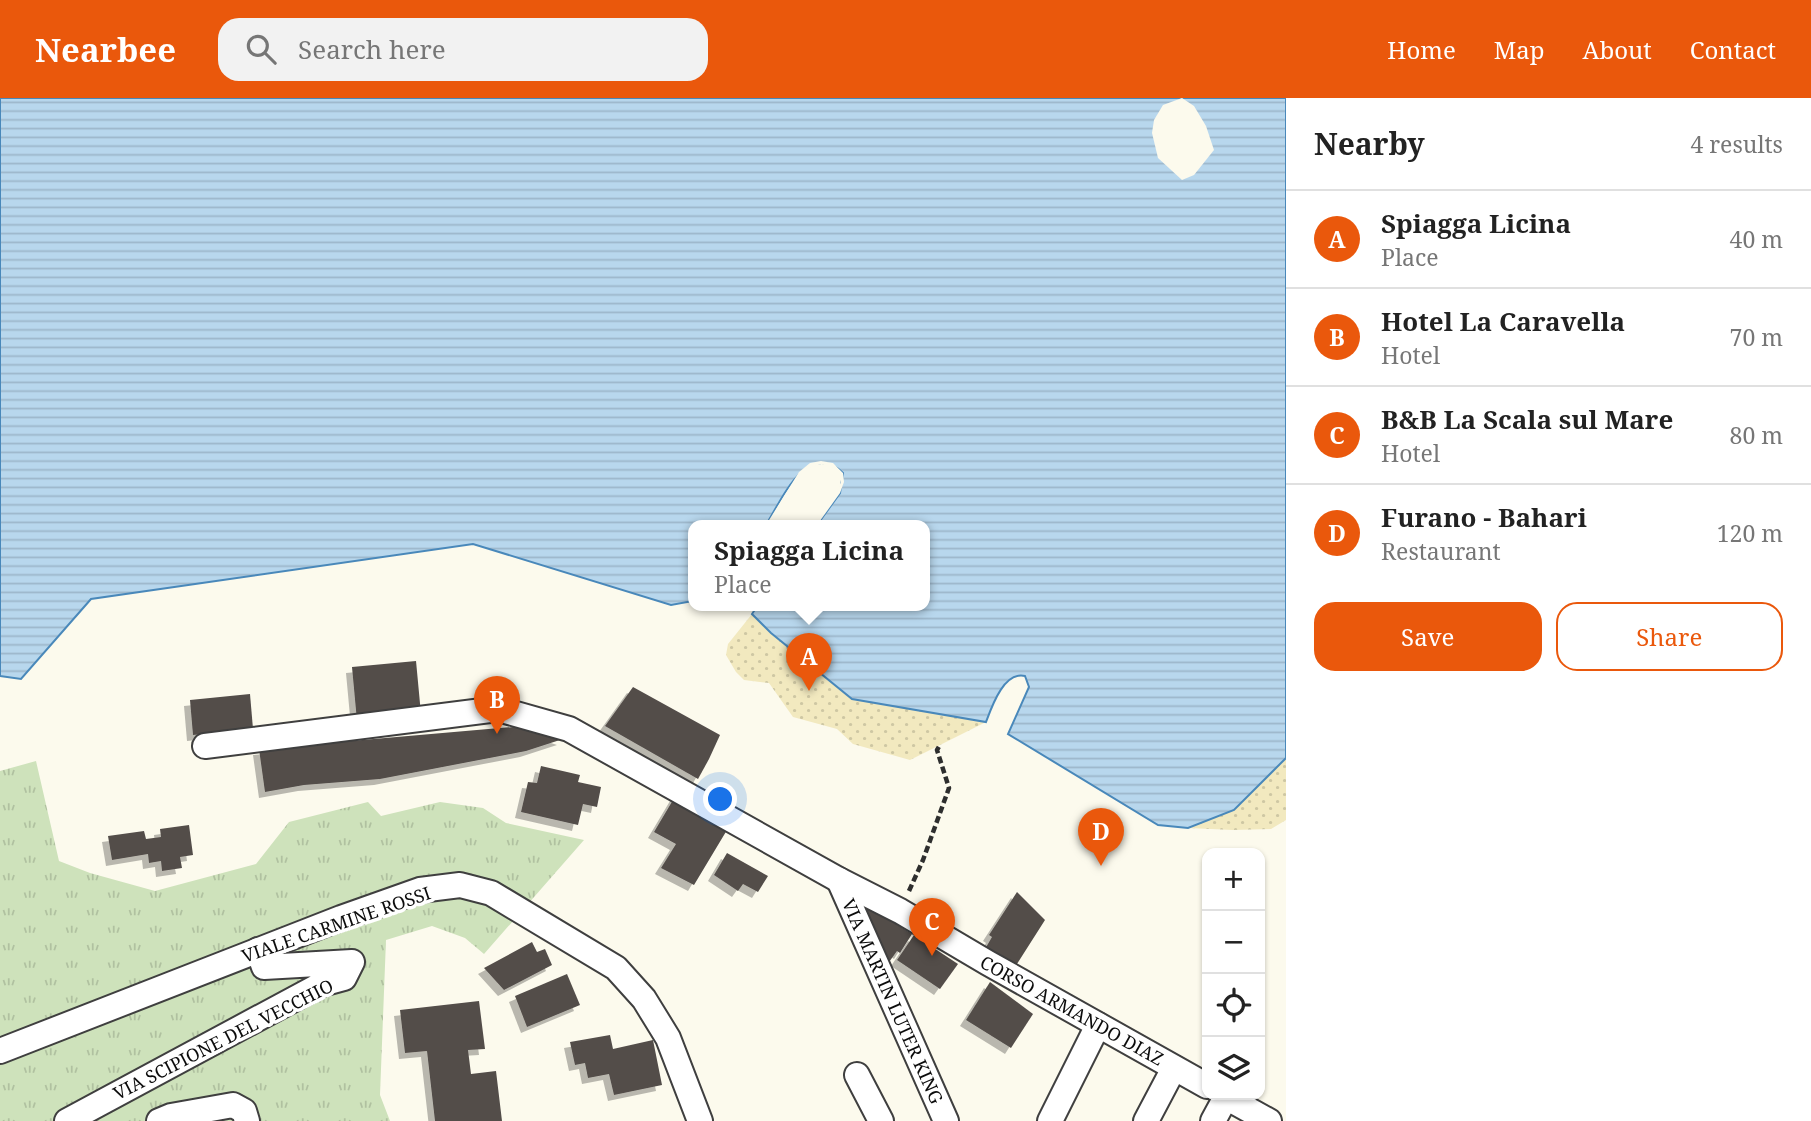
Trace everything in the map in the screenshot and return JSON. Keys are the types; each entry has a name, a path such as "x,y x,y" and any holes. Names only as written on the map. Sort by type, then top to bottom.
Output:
{"street":[{"name":"CORSO ARMANDO DIAZ","path":"205,746 498,709 569,729 839,880 900,911 1202,1084"},
{"name":"VIA MARTIN LUTER KING","path":"839,880 946,1121"},
{"name":"VIALE CARMINE ROSSI","path":"0,1051 420,890 460,885 491,893 616,968 644,999 668,1038 700,1121"},
{"name":"VIA SCIPIONE DEL VECCHIO","path":"69,1120 322,985 344,978 352,962 264,967 258,950"},
{"path":"1050,1121 1098,1025"},
{"path":"1146,1121 1174,1068"},
{"path":"857,1075 881,1121"},
{"path":"1213,1121 1218,1100"},
{"name":"CORSO ARMANDO DIAZ","path":"1232,1100 1269,1121"},
{"path":"159,1121 171,1116 233,1105 244,1111 247,1121"}],"path":[{"path":"900,911 923,860 949,788 937,750 940,745"}],"green space":[{"path":"36,761 59,861 90,873 155,891 256,864 289,822 368,802 381,816 440,802 483,808 506,823 584,840 484,954 465,938 432,926 386,940 380,1095 390,1121 0,1121 0,771"}],"sand":[{"path":"752,614 771,633 852,699 986,722 910,760 853,744 837,729 793,717 769,683 744,680 726,655 728,644"},
{"path":"1286,758 1286,820 1271,829 1188,828 1234,810"}],"water":[{"path":"0,98 1286,98 1286,758 1234,810 1188,828 1158,825 1008,734 1029,687 1025,676 1018,676 1005,684 995,699 986,722 852,699 771,633 752,614 754,611 930,611 930,520 821,520 840,493 843,473 830,464 818,463 797,476 769,520 688,520 688,602 671,605 473,544 91,599 21,679 0,676"}],"pier":[{"path":"1182,98 1194,106 1206,126 1214,150 1194,175 1182,180 1158,158 1152,133 1154,120 1163,105"},
{"path":"810,463 833,463 843,473 844,482 840,493 821,520 817,520 841,482 839,474 831,467 821,464 812,467 802,474 773,520 769,520 799,472"}],"building":[{"path":"416,661 421,714 357,721 352,667"},
{"path":"633,687 720,735 698,779 605,726"},
{"path":"250,694 253,729 193,735 190,700"},
{"path":"524,726 563,739 526,751 380,779 304,785 265,792 259,749"},
{"path":"541,766 580,775 578,782 601,787 597,807 583,804 578,825 521,812 528,782 537,783"},
{"path":"676,795 730,825 694,885 661,868 676,844 654,832"},
{"path":"189,825 193,855 180,857 182,868 162,871 161,861 149,863 148,854 112,860 108,836 144,831 146,839 161,837 160,829"},
{"path":"727,853 768,876 758,892 743,884 738,891 714,875"},
{"path":"1017,892 1045,920 1015,967 985,949 992,937 989,935"},
{"path":"867,906 912,934 900,953 897,951 884,969 863,914"},
{"path":"914,935 958,964 940,989 897,960"},
{"path":"532,942 537,952 545,949 552,965 504,990 484,968"},
{"path":"567,974 580,1005 527,1027 515,996"},
{"path":"990,982 1033,1014 1011,1048 966,1020"},
{"path":"479,1001 485,1049 468,1050 471,1074 496,1071 502,1121 435,1121 427,1051 405,1053 400,1010"},
{"path":"610,1035 613,1049 653,1040 662,1085 614,1095 609,1074 588,1078 585,1063 575,1065 570,1042"}],"place":[{"name":"Spiagga Licina","path":"809,691"},
{"name":"Hotel La Caravella","path":"497,734"},
{"name":"Furano - Bahari","path":"1101,866"},
{"name":"B&B La Scala sul Mare","path":"932,956"}]}
